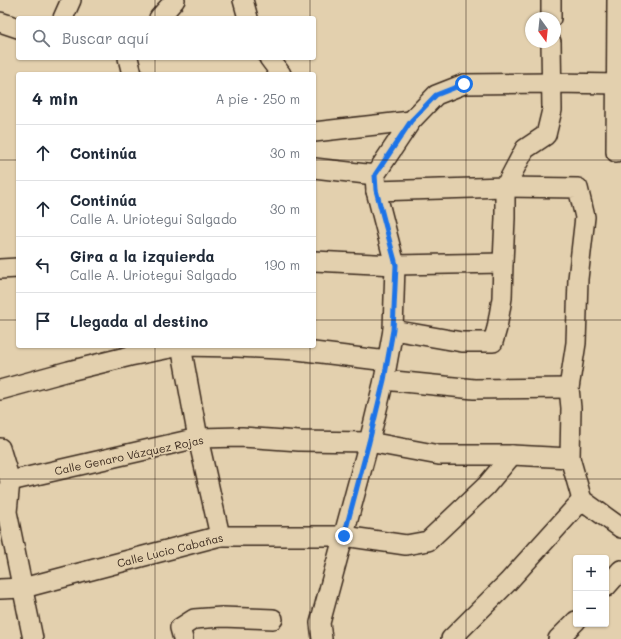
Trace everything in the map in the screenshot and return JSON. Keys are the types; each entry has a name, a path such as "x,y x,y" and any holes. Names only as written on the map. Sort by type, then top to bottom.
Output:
{"street":[{"path":"64,16 71,0"},
{"path":"161,16 175,0"},
{"path":"243,0 247,16"},
{"path":"550,0 551,12"},
{"path":"616,152 619,84 617,0"},
{"path":"0,22 16,27"},
{"path":"393,330 462,342 493,342 502,298 505,218 504,187 525,149 546,135 552,110 551,48"},
{"path":"270,60 280,72"},
{"path":"322,639 320,623 369,442 384,380 393,330 396,265 375,183 411,121 436,95 464,84 619,84"},
{"path":"318,127 411,121"},
{"path":"316,168 375,183 578,188 585,217 578,279 576,343 569,388 571,408 570,458 582,500 621,528"},
{"path":"316,261 396,265 503,263"},
{"path":"0,269 16,268"},
{"path":"0,390 130,356 171,348"},
{"path":"181,348 198,438 220,536"},
{"path":"257,348 297,350 387,361"},
{"path":"384,380 474,389 569,388"},
{"name":"Calle Genaro Vázquez Rojas","path":"10,481 198,438 242,437 299,441 369,442 439,455 512,455 570,458"},
{"path":"0,448 10,481 7,512 33,639"},
{"name":"Calle Lucio Cabañas","path":"0,589 23,588 220,536 344,536 406,545 428,541 486,486 512,455"},
{"path":"452,639 508,582 582,500"},
{"path":"609,584 621,570"},
{"path":"183,639 180,628 194,619 222,617 273,618"},
{"path":"558,639 573,624"}],"route":[{"path":"344,536 384,380 393,330 396,265 376,190 375,175 411,121 436,95 464,84"}]}
